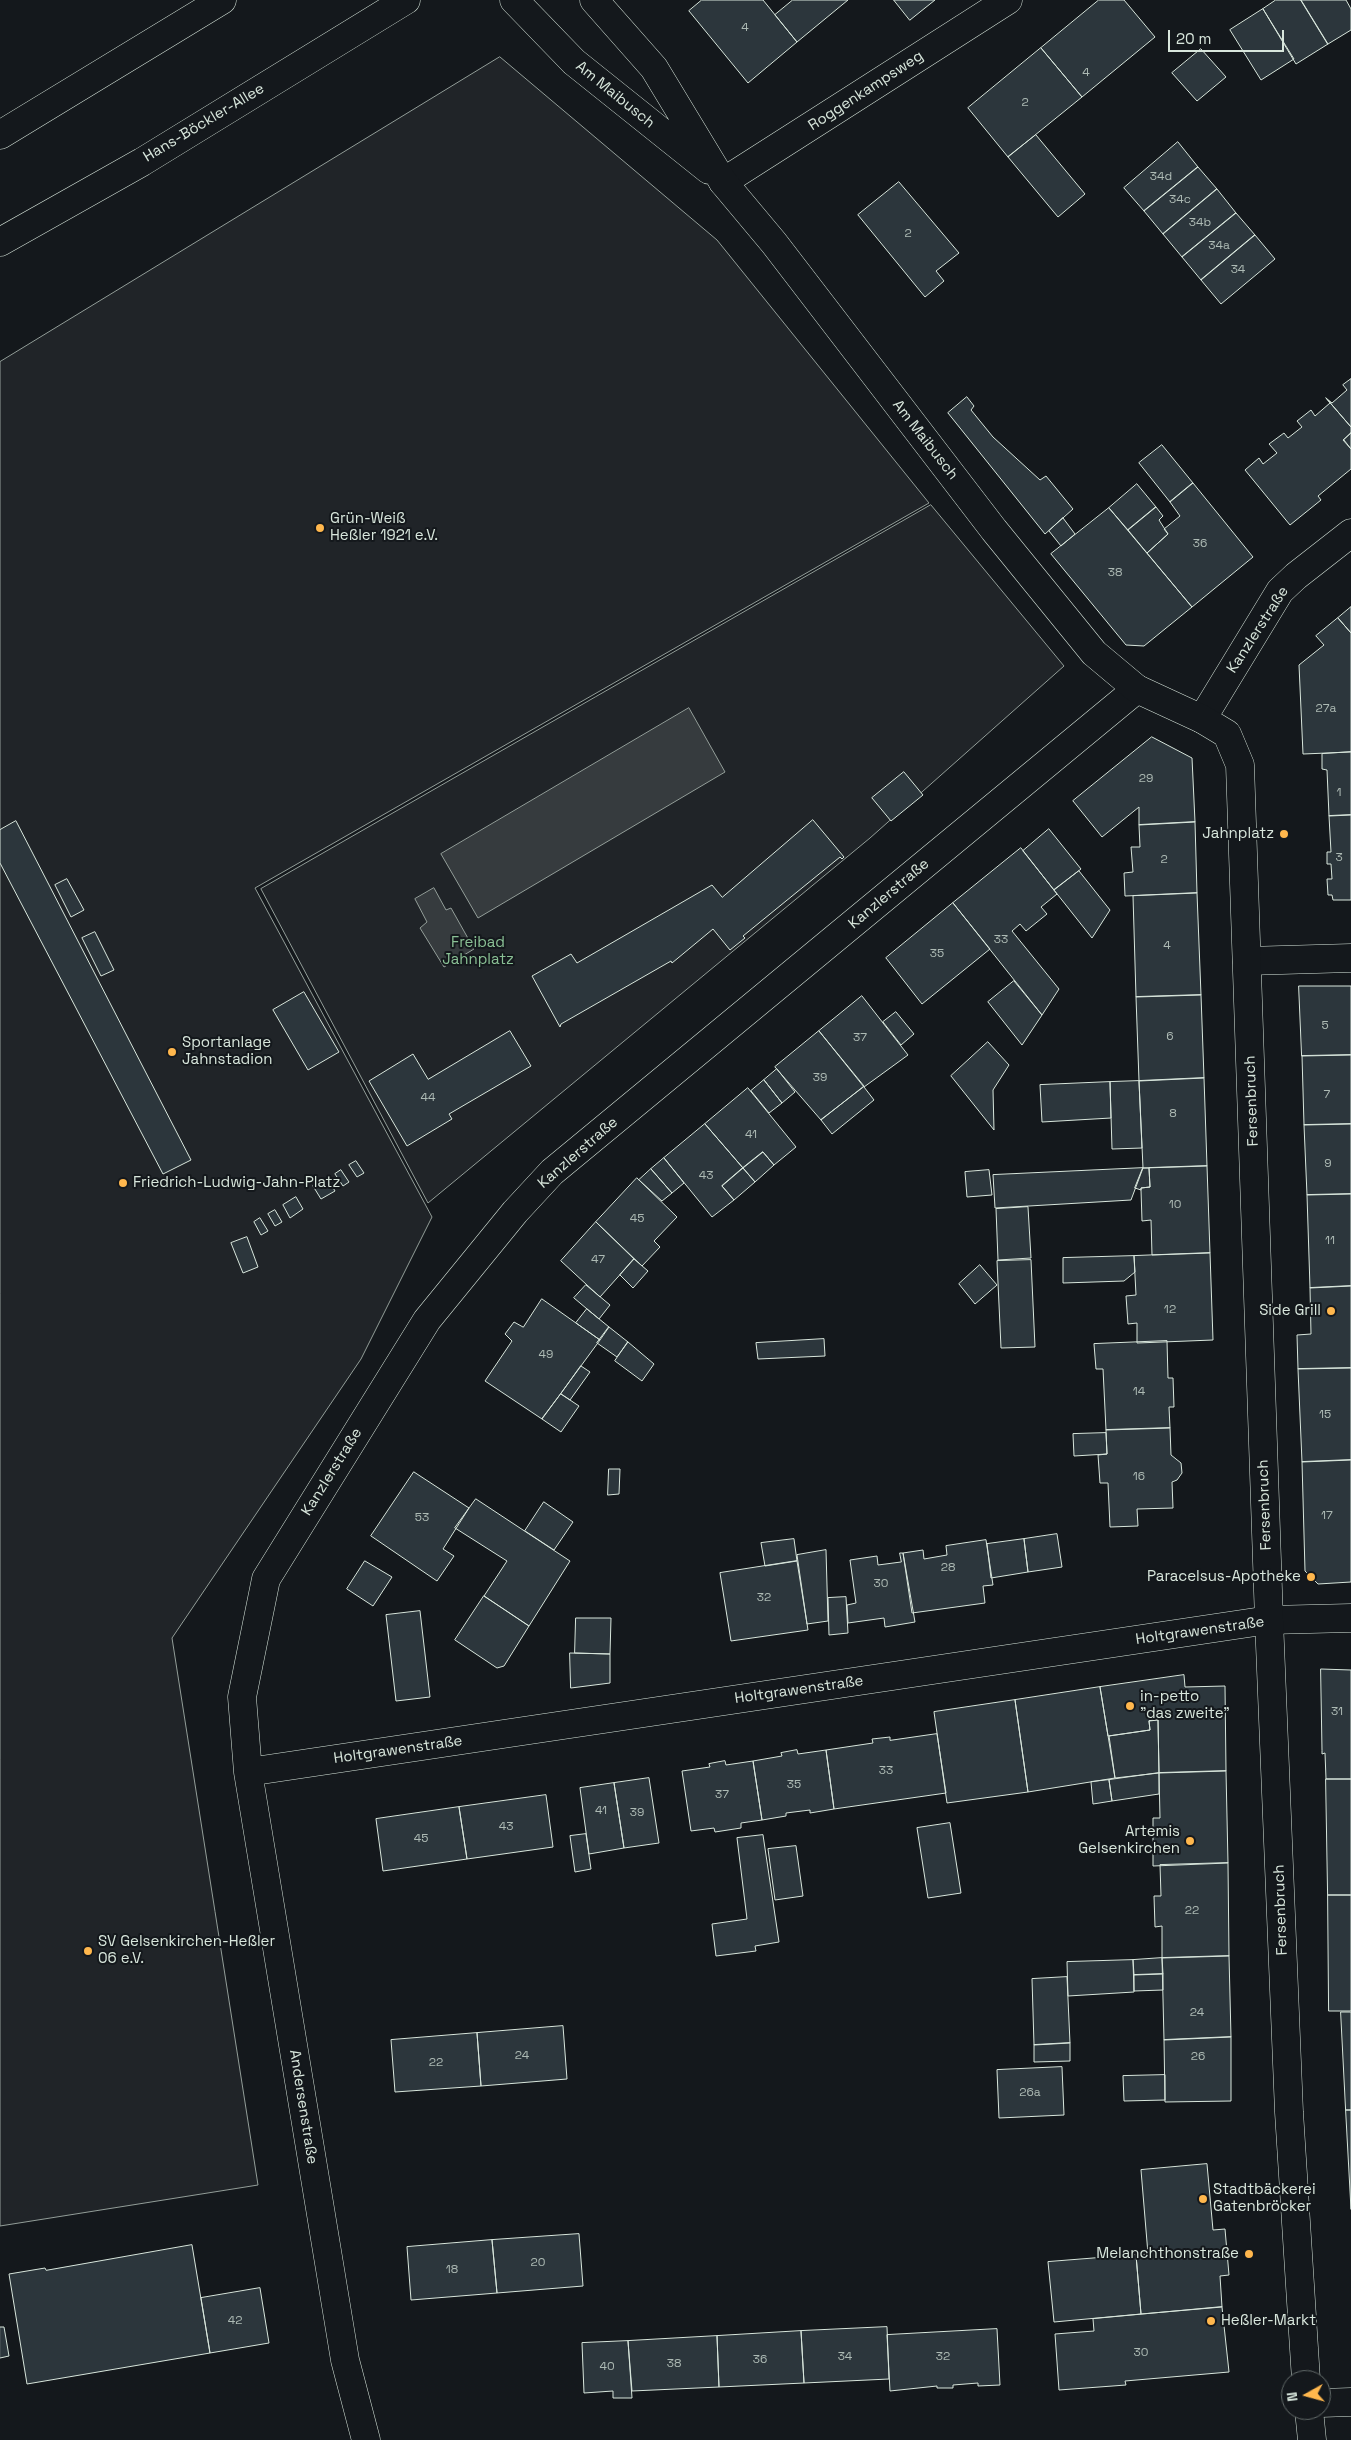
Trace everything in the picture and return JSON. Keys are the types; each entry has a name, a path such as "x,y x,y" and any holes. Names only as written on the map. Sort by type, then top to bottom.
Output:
{"street":[{"path":"0,135 222,0"},
{"name":"Hans-Böckler-Allee","path":"0,242 142,162 406,0"},
{"name":"Am Maibusch","path":"514,0 574,62 723,182"},
{"name":"Am Maibusch","path":"594,0 654,68 723,182 774,243 994,530 1088,645 1137,689"},
{"name":"Roggenkampsweg","path":"723,182 1008,0"},
{"name":"Kanzlerstraße","path":"1202,719 1280,591 1296,576 1351,534"},
{"name":"Fersenbruch","path":"1137,689 1202,719 1226,734 1240,765 1268,1620 1290,2121 1305,2370"},
{"name":"Kanzlerstraße","path":"248,1772 242,1697 266,1579 426,1320 502,1227 552,1172 1137,689"},
{"path":"1247,961 1351,958"},
{"name":"Holtgrawenstraße","path":"248,1772 1268,1620 1351,1618"},
{"name":"Andersenstraße","path":"248,1772 345,2360 366,2440"},
{"path":"1331,2403 1351,2402"},
{"path":"1310,2420 1312,2440"}],"green space":[{"name":"Sportanlage Jahnstadion","path":"500,57 717,240 929,503 255,888 432,1217 361,1359 172,1638 258,2185 0,2226 0,362"},
{"name":"Freibad Jahnplatz","path":"931,505 1064,666 870,838 428,1203 261,889"}],"shaded area":[{"path":"689,708 725,772 478,918 441,854"},
{"path":"434,888 446,910 451,908 474,949 444,967 420,928 427,922 415,899"}],"building":[{"path":"702,0 763,0 797,42 748,83 689,11"},
{"path":"793,0 848,0 797,42 775,15"},
{"path":"894,0 935,0 910,20"},
{"path":"1099,0 1124,0 1155,37 1082,97 1041,48"},
{"path":"1276,0 1301,0 1328,44 1296,64 1263,9"},
{"path":"1301,0 1346,0 1351,9 1351,30 1328,44"},
{"path":"1263,9 1294,59 1261,80 1230,30"},
{"path":"1041,48 1082,97 1008,157 968,108"},
{"path":"1201,49 1226,77 1197,101 1172,73"},
{"path":"1036,135 1085,194 1058,217 1008,157"},
{"path":"1178,142 1198,167 1144,211 1124,188"},
{"path":"1198,167 1217,189 1163,234 1144,211"},
{"path":"899,182 959,253 936,271 944,281 925,297 858,215"},
{"path":"1217,189 1236,213 1182,257 1163,234"},
{"path":"1236,213 1255,235 1201,280 1182,257"},
{"path":"1255,235 1275,259 1221,304 1201,280"},
{"path":"1351,379 1351,427 1326,398 1332,403 1347,390 1343,385"},
{"path":"967,397 974,406 971,410 993,437 1040,480 1046,476 1073,509 1045,534 948,413"},
{"path":"1326,398 1351,427 1351,433 1343,440 1351,449 1351,469 1318,496 1321,500 1290,525 1245,470 1259,458 1263,464 1277,453 1269,444 1284,433 1288,438 1302,427 1297,421 1311,410 1315,416 1330,403"},
{"path":"1351,433 1351,449 1344,440"},
{"path":"1162,445 1193,483 1170,502 1139,463"},
{"path":"1193,483 1253,557 1192,607 1147,553 1168,534 1164,529 1180,516 1170,502"},
{"path":"1137,484 1156,507 1128,530 1109,508"},
{"path":"1156,507 1163,516 1159,520 1168,534 1147,553 1128,530"},
{"path":"1109,508 1192,607 1144,646 1126,645 1051,554"},
{"path":"1063,518 1075,534 1061,546 1049,531"},
{"path":"1351,607 1351,633 1338,618"},
{"path":"1338,618 1351,633 1351,752 1303,754 1299,665 1324,645 1316,636"},
{"path":"1152,737 1192,758 1195,822 1139,825 1139,807 1102,837 1073,801"},
{"path":"1351,752 1351,815 1329,816 1327,770 1322,769 1322,754"},
{"path":"904,772 923,795 891,821 872,798"},
{"path":"1351,815 1351,900 1333,900 1332,895 1328,895 1327,879 1332,879 1331,864 1327,864 1327,852 1331,852 1329,816"},
{"path":"813,820 844,857 842,859 840,857 743,936 745,938 730,950 713,929 672,963 671,961 561,1024 560,1027 532,976 571,954 577,963 712,885 722,897"},
{"path":"16,821 191,1160 163,1174 0,863 0,830"},
{"path":"1195,822 1197,893 1125,896 1124,873 1133,872 1131,847 1140,847 1139,825"},
{"path":"1049,829 1081,869 1054,890 1023,851"},
{"path":"1021,848 1057,894 1041,907 1047,914 1026,931 1020,924 1012,931 1059,989 1042,1015 953,903"},
{"path":"1079,871 1110,910 1092,938 1054,890"},
{"path":"67,879 84,910 71,917 55,885"},
{"path":"1197,893 1201,995 1136,997 1133,896"},
{"path":"953,903 990,949 922,1004 886,958"},
{"path":"95,932 114,970 101,976 82,938"},
{"path":"1014,981 1042,1015 1022,1045 988,1002"},
{"path":"1299,986 1351,986 1351,1055 1302,1056"},
{"path":"304,992 339,1052 308,1070 273,1010"},
{"path":"1201,995 1204,1078 1139,1081 1136,997"},
{"path":"862,996 908,1055 864,1087 819,1031"},
{"path":"896,1012 914,1034 901,1045 883,1022"},
{"path":"510,1031 531,1066 449,1114 452,1119 407,1146 369,1081 413,1054 428,1079"},
{"path":"819,1031 864,1086 821,1120 775,1067"},
{"path":"988,1042 1009,1065 993,1090 994,1130 951,1076"},
{"path":"1351,1055 1351,1124 1304,1125 1302,1056"},
{"path":"777,1069 795,1092 782,1103 764,1080"},
{"path":"1204,1078 1207,1166 1143,1168 1139,1081"},
{"path":"764,1080 782,1103 769,1113 751,1091"},
{"path":"1139,1081 1142,1148 1112,1149 1110,1082"},
{"path":"1110,1082 1111,1118 1042,1122 1040,1085"},
{"path":"864,1087 874,1100 832,1134 821,1120"},
{"path":"748,1088 796,1147 774,1165 763,1152 743,1168 705,1124"},
{"path":"705,1124 743,1168 722,1186 734,1200 712,1217 664,1158"},
{"path":"1351,1124 1351,1194 1307,1195 1304,1125"},
{"path":"763,1152 774,1165 755,1182 743,1168"},
{"path":"664,1158 684,1183 672,1193 651,1169"},
{"path":"356,1161 364,1173 357,1177 349,1165"},
{"path":"1207,1166 1210,1253 1152,1255 1151,1220 1142,1221 1141,1188 1150,1187 1149,1168"},
{"path":"743,1168 755,1182 734,1200 722,1186"},
{"path":"1143,1168 1149,1168 1150,1187 1141,1188 1141,1190 1135,1188"},
{"path":"1143,1168 1131,1200 995,1208 993,1175"},
{"path":"651,1169 672,1193 662,1201 639,1180"},
{"path":"341,1170 349,1182 343,1186 335,1174"},
{"path":"989,1170 992,1195 967,1197 965,1172"},
{"path":"327,1178 335,1191 321,1199 313,1186"},
{"path":"637,1178 677,1217 654,1241 660,1247 642,1266 596,1222"},
{"path":"1351,1194 1351,1286 1310,1288 1307,1195"},
{"path":"296,1197 303,1209 290,1218 283,1205"},
{"path":"1028,1207 1031,1258 998,1260 996,1209"},
{"path":"275,1210 282,1222 275,1226 268,1214"},
{"path":"260,1218 268,1231 261,1235 254,1222"},
{"path":"596,1222 634,1259 600,1297 561,1261"},
{"path":"247,1237 258,1267 243,1273 231,1243"},
{"path":"1210,1253 1213,1340 1137,1343 1137,1323 1128,1324 1126,1296 1136,1295 1134,1256"},
{"path":"1134,1256 1135,1272 1124,1281 1063,1283 1063,1258"},
{"path":"634,1259 648,1271 633,1288 620,1275"},
{"path":"1031,1260 1035,1347 1001,1348 997,1261"},
{"path":"980,1265 997,1285 975,1304 959,1284"},
{"path":"586,1285 610,1305 599,1319 574,1298"},
{"name":"Side Grill","path":"1351,1286 1351,1368 1298,1369 1297,1335 1311,1334 1310,1288"},
{"path":"542,1299 600,1340 542,1419 485,1381 512,1341 505,1334 514,1322 523,1327"},
{"path":"587,1309 609,1327 600,1340 576,1323"},
{"path":"609,1327 628,1342 617,1357 597,1343"},
{"path":"824,1339 825,1356 758,1359 756,1343"},
{"path":"1167,1341 1168,1378 1173,1378 1174,1407 1169,1407 1170,1428 1106,1430 1103,1369 1096,1369 1094,1344"},
{"path":"628,1342 654,1364 642,1381 615,1361"},
{"path":"581,1366 590,1372 570,1400 561,1394"},
{"path":"1351,1368 1351,1460 1302,1462 1298,1369"},
{"path":"561,1394 579,1406 561,1432 542,1419"},
{"path":"1170,1428 1171,1455 1181,1463 1182,1473 1177,1480 1172,1482 1173,1508 1137,1509 1138,1526 1110,1527 1108,1483 1100,1483 1098,1455 1107,1454 1106,1430"},
{"path":"1106,1433 1107,1454 1074,1456 1073,1434"},
{"path":"1351,1460 1351,1582 1318,1584 1305,1571 1302,1462"},
{"path":"609,1469 620,1469 619,1494 608,1495"},
{"path":"414,1472 469,1508 443,1549 454,1556 437,1581 371,1536"},
{"path":"476,1499 570,1561 529,1626 484,1596 507,1561 455,1528"},
{"path":"544,1502 573,1522 554,1550 525,1531"},
{"path":"1057,1534 1062,1567 1028,1572 1024,1539"},
{"path":"794,1539 797,1561 765,1566 761,1543"},
{"path":"1024,1539 1028,1572 991,1578 987,1544"},
{"path":"986,1540 993,1585 983,1586 985,1603 912,1613 903,1553 923,1550 924,1559 947,1555 946,1546"},
{"path":"826,1550 828,1621 807,1624 797,1555"},
{"path":"900,1553 903,1553 915,1622 885,1627 884,1618 848,1623 847,1605 856,1603 850,1560 877,1556 878,1565 901,1562"},
{"path":"365,1561 392,1577 373,1606 347,1589"},
{"path":"797,1561 808,1630 731,1641 720,1573"},
{"path":"484,1596 529,1626 504,1666 497,1668 455,1640"},
{"path":"846,1597 848,1633 829,1635 828,1598"},
{"path":"420,1611 430,1697 396,1701 386,1615"},
{"path":"576,1618 611,1618 610,1654 575,1653"},
{"path":"570,1653 610,1654 610,1683 571,1688"},
{"path":"1321,1669 1351,1670 1351,1779 1326,1779 1325,1753 1322,1754"},
{"path":"1184,1675 1185,1687 1225,1686 1226,1771 1159,1773 1158,1720 1149,1721 1150,1730 1108,1736 1100,1687"},
{"path":"1100,1687 1115,1778 1028,1792 1015,1700"},
{"path":"1015,1700 1028,1792 947,1803 934,1712"},
{"path":"1158,1720 1159,1773 1115,1778 1109,1736 1150,1730 1149,1721"},
{"path":"937,1734 946,1793 834,1809 826,1750 873,1743 872,1739 890,1737 890,1740"},
{"path":"797,1750 798,1754 826,1750 834,1809 810,1813 810,1810 786,1813 786,1816 762,1820 753,1761 782,1756 781,1753"},
{"path":"725,1761 726,1765 753,1761 762,1820 741,1823 741,1828 715,1832 714,1828 691,1831 682,1771 710,1767 709,1764"},
{"name":"Artemis Gelsenkirchen","path":"1226,1771 1228,1863 1153,1866 1153,1818 1160,1818 1159,1773"},
{"path":"1159,1773 1159,1794 1112,1801 1109,1780"},
{"path":"649,1778 659,1843 624,1848 614,1783"},
{"path":"1326,1779 1351,1779 1351,1895 1328,1895"},
{"path":"1109,1780 1112,1801 1093,1804 1091,1782"},
{"path":"614,1783 624,1848 589,1854 580,1788"},
{"path":"546,1795 553,1847 467,1859 459,1807"},
{"path":"459,1807 467,1859 383,1871 376,1819"},
{"path":"950,1823 961,1893 928,1898 917,1828"},
{"path":"586,1834 591,1869 575,1872 570,1836"},
{"path":"763,1835 779,1942 755,1946 756,1951 716,1956 712,1924 747,1919 737,1838"},
{"path":"796,1846 803,1896 775,1900 768,1849"},
{"path":"1228,1863 1229,1956 1162,1958 1162,1926 1155,1927 1154,1896 1161,1896 1160,1865"},
{"path":"1328,1895 1351,1895 1351,2011 1329,2011"},
{"path":"1229,1956 1231,2037 1164,2040 1162,1958"},
{"path":"1162,1958 1163,1974 1134,1975 1133,1960"},
{"path":"1133,1960 1134,1992 1068,1996 1067,1962"},
{"path":"1163,1974 1163,1990 1134,1991 1134,1975"},
{"path":"1067,1977 1070,2043 1034,2045 1032,1979"},
{"path":"1341,2012 1351,2012 1351,2110 1346,2110"},
{"path":"563,2026 567,2079 481,2086 477,2033"},
{"path":"477,2033 481,2086 395,2092 391,2040"},
{"path":"1231,2037 1231,2101 1165,2102 1164,2040"},
{"path":"1070,2043 1070,2061 1034,2062 1034,2045"},
{"path":"1062,2067 1064,2115 999,2118 997,2070"},
{"path":"1165,2075 1165,2100 1124,2101 1123,2076"},
{"path":"1346,2110 1351,2110 1351,2209"},
{"path":"1207,2164 1213,2230 1225,2229 1229,2275 1220,2276 1222,2307 1141,2314 1136,2255 1148,2254 1141,2170"},
{"path":"579,2234 583,2286 497,2293 492,2240"},
{"path":"492,2240 497,2293 411,2300 407,2247"},
{"path":"192,2245 210,2353 27,2384 9,2274 45,2268 46,2270"},
{"path":"1136,2255 1141,2314 1054,2322 1048,2262"},
{"path":"260,2288 269,2343 210,2353 201,2298"},
{"path":"1222,2307 1229,2372 1125,2381 1126,2385 1059,2390 1055,2334 1094,2331 1093,2319"},
{"path":"0,2327 4,2327 9,2356 0,2358"},
{"path":"887,2327 889,2379 804,2383 801,2331"},
{"path":"997,2329 1000,2385 978,2386 978,2383 953,2385 953,2388 937,2388 937,2386 890,2391 887,2335"},
{"path":"801,2331 804,2383 719,2387 717,2336"},
{"path":"717,2336 719,2387 632,2391 628,2341"},
{"path":"628,2341 632,2398 613,2398 613,2391 584,2393 582,2343"}],"place":[{"name":"Grün-Weiß Heßler 1921 e.V.","path":"320,528"},
{"name":"Jahnplatz","path":"1284,834"},
{"name":"Sportanlage Jahnstadion","path":"172,1052"},
{"name":"Friedrich-Ludwig-Jahn-Platz","path":"123,1183"},
{"name":"Side Grill","path":"1331,1311"},
{"name":"Paracelsus-Apotheke","path":"1311,1577"},
{"name":"in-petto \"das zweite\"","path":"1130,1706"},
{"name":"Artemis Gelsenkirchen","path":"1190,1841"},
{"name":"SV Gelsenkirchen-Heßler 06 e.V.","path":"88,1951"},
{"name":"Stadtbäckerei Gatenbröcker","path":"1203,2199"},
{"name":"Melanchthonstraße","path":"1249,2254"},
{"name":"Heßler-Markt","path":"1211,2321"}]}
